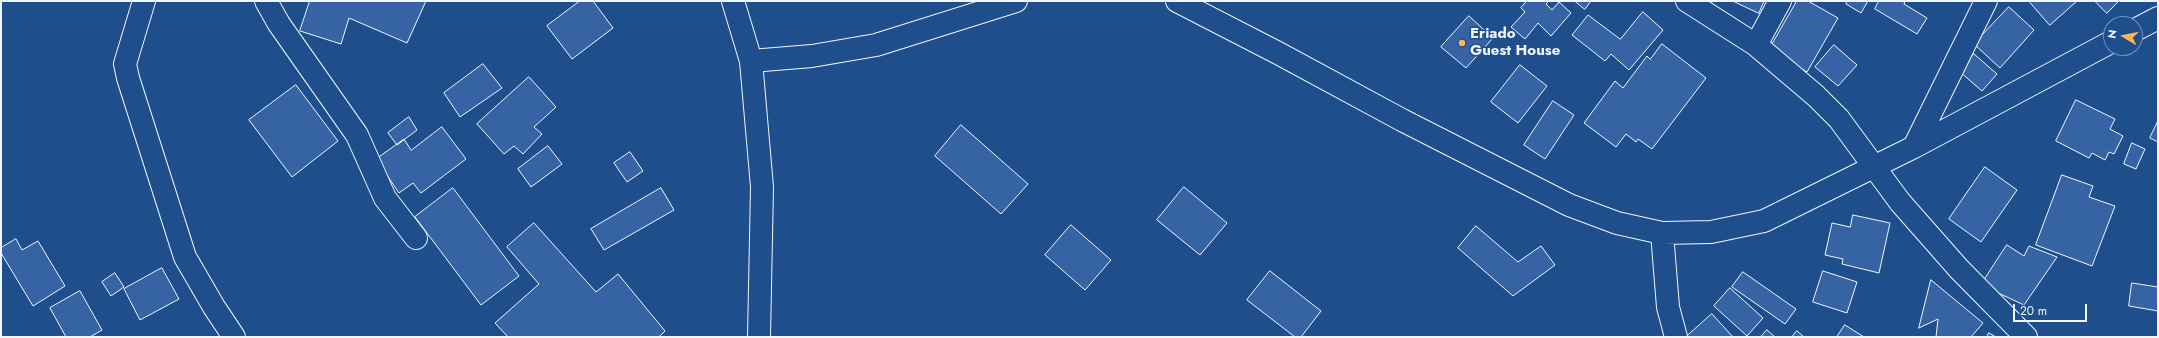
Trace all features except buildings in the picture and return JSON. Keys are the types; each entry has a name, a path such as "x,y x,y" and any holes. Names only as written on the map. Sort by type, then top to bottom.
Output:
{"street":[{"path":"144,1 126,59 125,64 128,78 185,257 214,307 234,337"},
{"path":"266,1 279,24 357,135 385,198 416,238"},
{"path":"733,1 751,61 762,187 759,337"},
{"path":"751,61 812,56 876,45 1016,1"},
{"path":"1177,1 1278,53 1402,120 1569,205 1617,223 1662,233 1711,232 1764,221 1914,147 2103,46"},
{"path":"1687,1 1756,45 1816,96 1839,119 1900,202 1960,269 2026,337"},
{"path":"1756,45 1780,1"},
{"path":"1914,147 1986,1"},
{"path":"2143,26 2158,18"},
{"path":"1662,233 1668,307 1676,337"}],"place":[{"name":"Eriado Guest House","path":"1462,43"}]}
